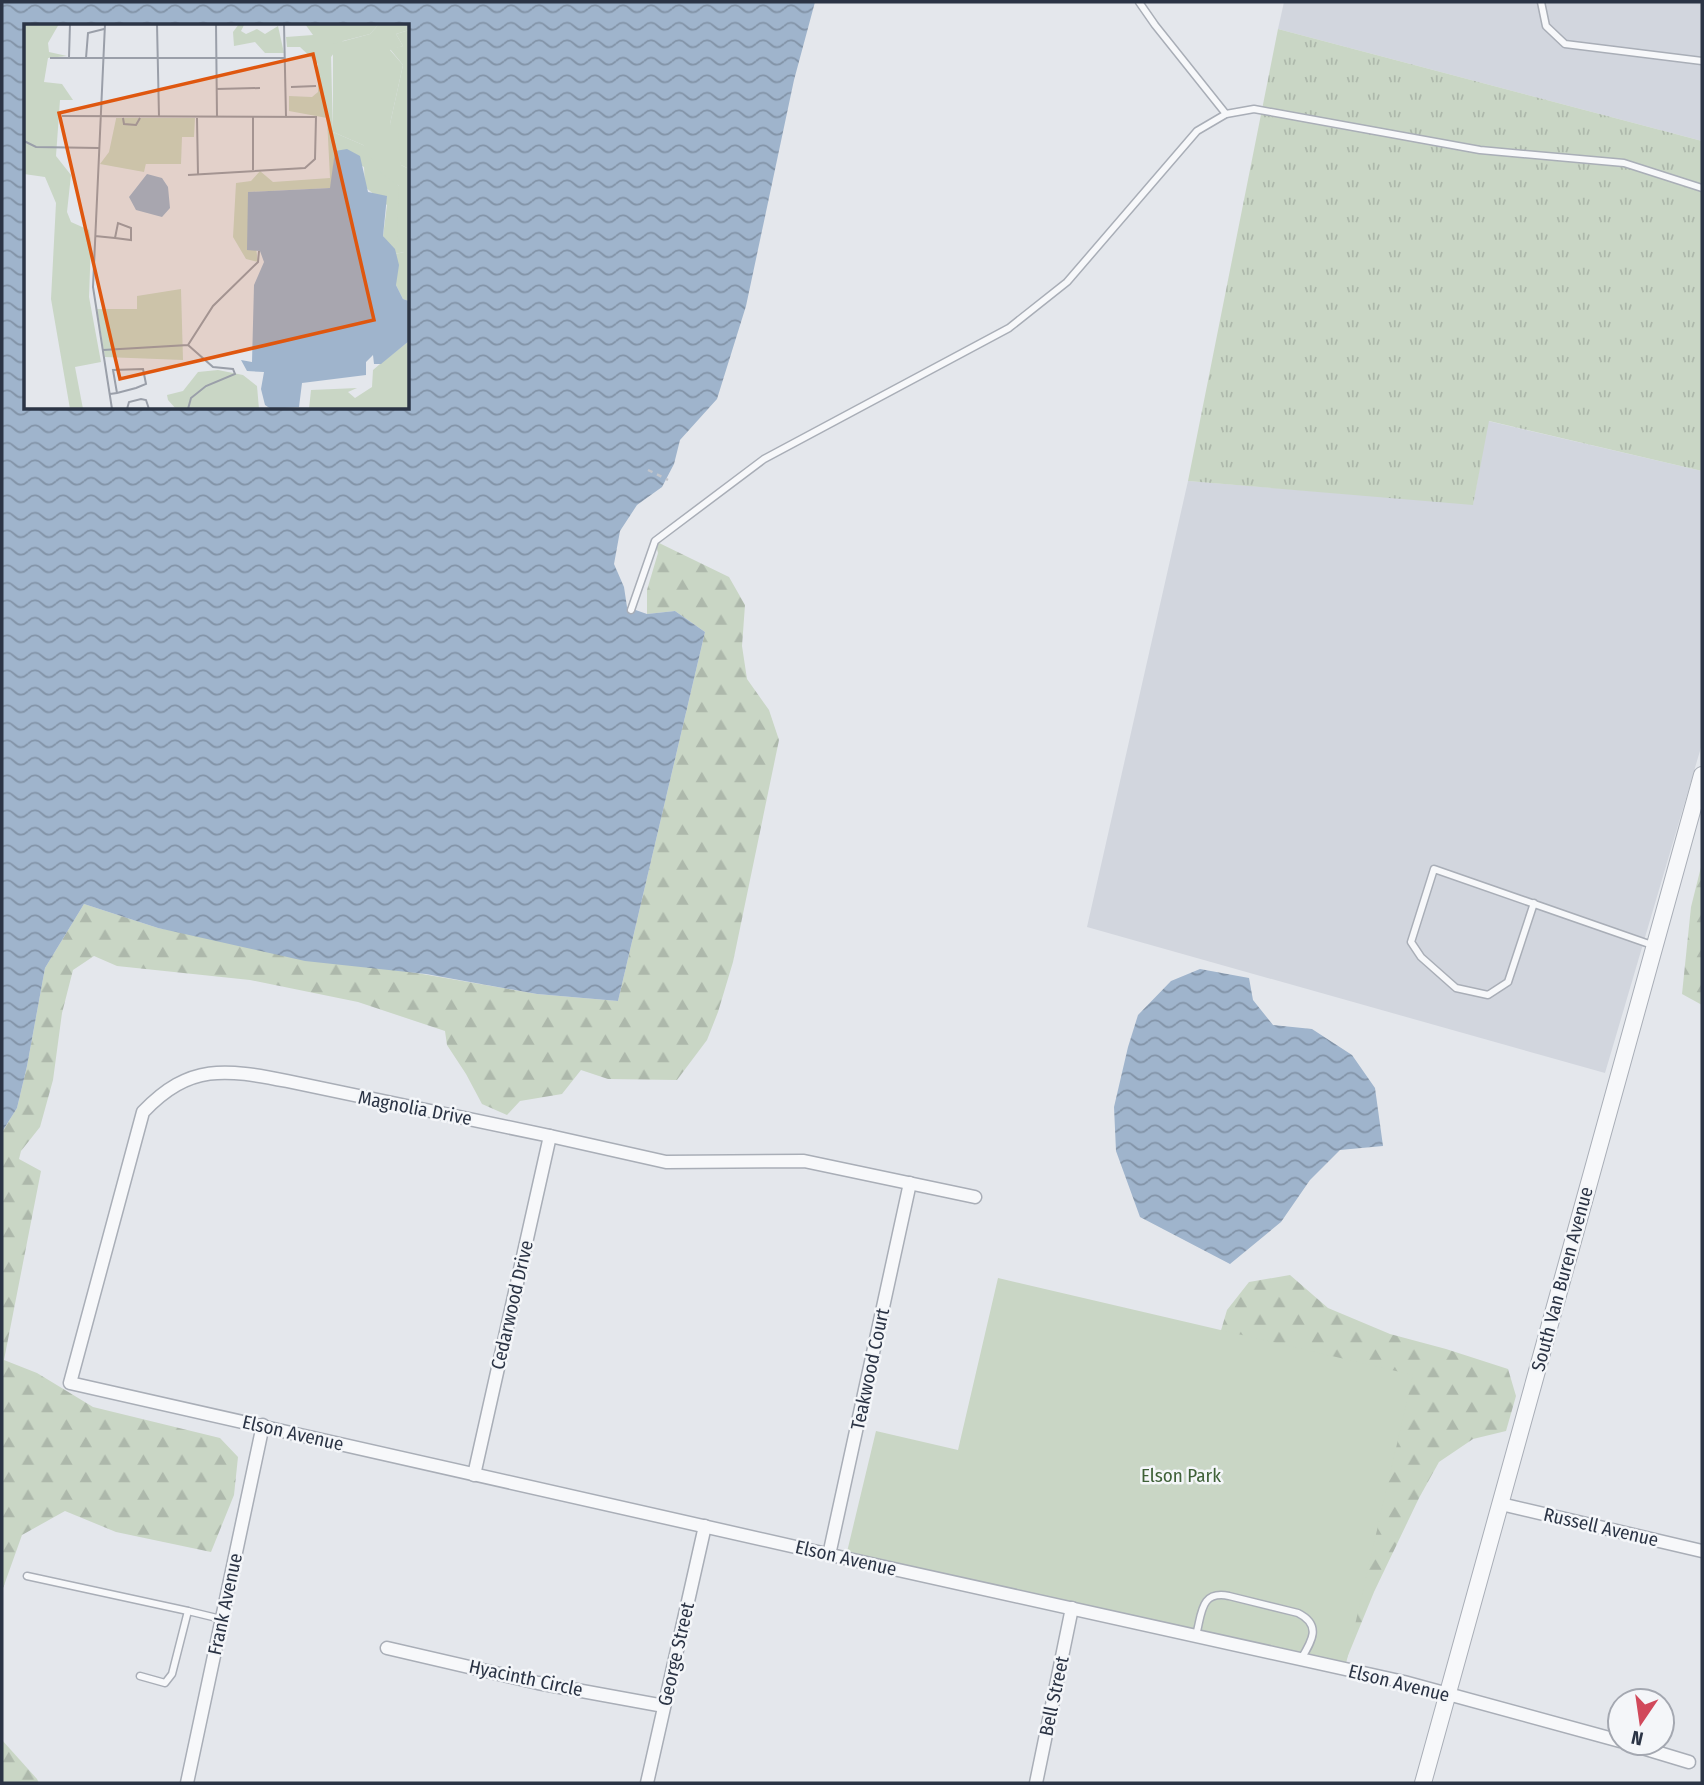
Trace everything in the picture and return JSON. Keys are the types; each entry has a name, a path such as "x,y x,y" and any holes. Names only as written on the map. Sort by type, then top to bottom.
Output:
{"street":[{"name":"South Van Buren Avenue","path":"1423,1783 1702,775"},
{"name":"Magnolia Drive","path":"70,1383 143,1112 173,1085 214,1072 249,1074 666,1162 804,1161 975,1197"},
{"name":"Cedarwood Drive","path":"474,1475 550,1136"},
{"name":"Teakwood Court","path":"829,1555 910,1183"},
{"name":"Elson Avenue","path":"70,1383 1404,1682 1606,1737"},
{"name":"Frank Avenue","path":"187,1783 263,1425"},
{"name":"Russell Avenue","path":"1501,1504 1702,1551"},
{"name":"George Street","path":"647,1783 705,1526"},
{"name":"Bell Street","path":"1036,1783 1072,1608"},
{"name":"Hyacinth Circle","path":"387,1648 538,1683 664,1706"},
{"path":"1672,1757 1689,1762"}],"lane":[{"path":"1139,2 1226,114"},
{"path":"1541,2 1546,26 1565,44 1702,61"},
{"path":"631,610 655,541 764,459 1009,328 1067,282 1197,131 1226,114 1254,109 1480,150 1624,163 1702,188"},
{"path":"1534,903 1508,982 1488,995 1456,988 1421,957 1411,942 1434,869 1534,903 1654,946"},
{"path":"27,1576 221,1619"},
{"path":"1196,1635 1208,1599 1221,1594 1298,1613 1308,1618 1313,1628 1312,1636 1301,1660"},
{"path":"139,1676 164,1683 172,1674 188,1611"}],"path":[{"path":"649,470 668,480"}],"shaded area":[{"path":"1284,2 1702,2 1702,141 1278,29"},
{"path":"1488,421 1702,471 1702,744 1605,1073 1087,927 1188,481 1473,504"}],"green space":[{"path":"1278,29 1702,141 1702,471 1489,421 1473,505 1188,481"},
{"path":"655,541 729,577 745,605 742,646 747,679 769,710 779,740 733,962 707,1040 677,1080 608,1079 581,1070 562,1094 520,1101 507,1115 482,1104 447,1045 445,1031 358,1002 250,980 117,966 94,956 73,970 62,1013 53,1080 40,1127 21,1151 19,1159 41,1171 4,1360 37,1373 93,1407 220,1438 238,1457 234,1495 211,1552 116,1532 65,1511 22,1535 2,1591 2,1132 17,1108 45,968 84,904 158,928 537,994 618,1001 705,632 675,611 647,614 647,590 658,553"},
{"path":"1702,863 1702,1005 1682,994 1691,907"},
{"path":"1290,1275 1328,1308 1390,1334 1508,1369 1516,1396 1506,1431 1473,1439 1439,1462 1374,1592 1347,1658 1212,1361 1227,1310 1249,1282"},
{"name":"Elson Park","path":"998,1278 1413,1375 1345,1668 847,1552 876,1431 958,1450"},
{"path":"2,1740 37,1779 39,1783 2,1783"}],"water":[{"path":"2,2 815,2 794,80 746,306 717,399 680,440 674,464 662,487 637,505 620,531 614,564 624,587 627,607 647,614 675,611 705,632 618,1001 537,994 426,974 305,961 158,928 84,904 45,968 17,1108 2,1132"},
{"path":"1200,969 1249,978 1253,1000 1273,1025 1312,1029 1352,1055 1375,1088 1383,1146 1340,1150 1310,1180 1281,1222 1230,1264 1140,1217 1116,1151 1114,1107 1138,1015 1171,981"}]}
